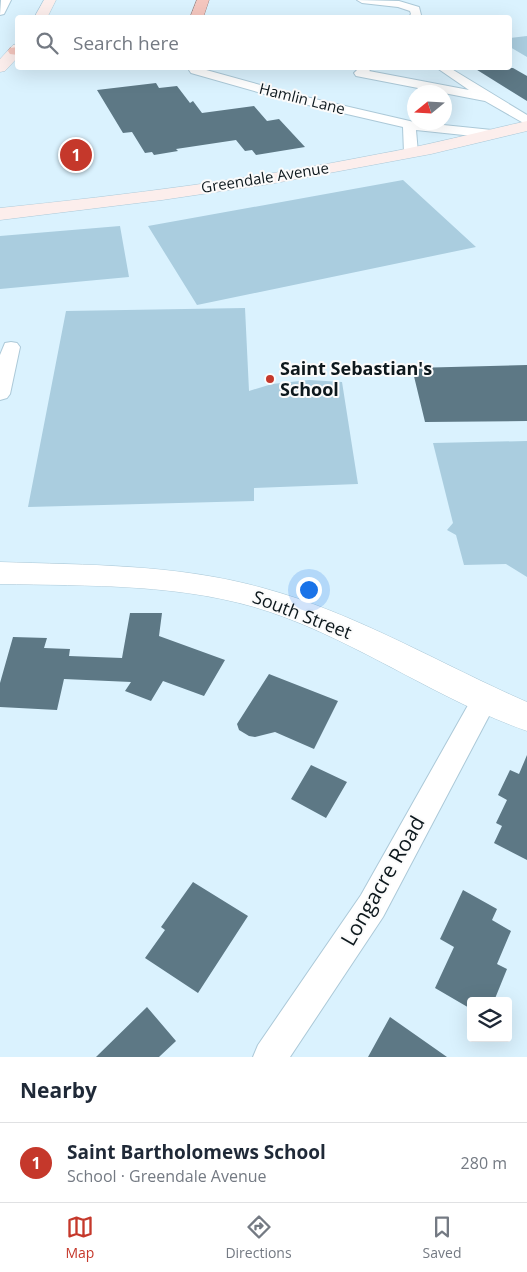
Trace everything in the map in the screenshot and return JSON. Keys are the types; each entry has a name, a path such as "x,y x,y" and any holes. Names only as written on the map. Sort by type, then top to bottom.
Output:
{"highway":[{"path":"184,15 189,0"},
{"path":"197,15 203,0"}],"main road":[{"path":"42,15 50,0"},
{"path":"0,68 15,52"},
{"name":"Greendale Avenue","path":"0,214 194,190 411,153 527,126"}],"street":[{"path":"0,12 6,0"},
{"path":"362,0 405,5 415,9 416,15"},
{"name":"Hamlin Lane","path":"196,70 286,96 407,125"},
{"path":"364,70 360,73 489,98"},
{"path":"446,70 527,121"},
{"path":"409,130 411,153"},
{"name":"Hamlin Lane","path":"452,130 492,134"},
{"path":"0,394 11,347"},
{"name":"South Street","path":"0,573 183,582 264,598 298,610 353,634 485,699 527,717"},
{"name":"Longacre Road","path":"270,1057 372,906 485,699"}],"shaded area":[{"path":"527,36 527,57 512,48 512,38"},
{"path":"403,180 476,247 197,305 148,226"},
{"path":"120,226 129,277 0,289 0,236"},
{"path":"245,308 249,391 272,384 309,380 342,382 358,484 254,488 254,501 28,507 66,311"},
{"path":"527,441 527,577 506,564 464,565 456,535 447,530 453,523 433,443"}],"building":[{"path":"513,68 527,76 527,101 477,70 512,70"},
{"path":"156,83 159,88 177,86 190,103 193,101 202,113 254,106 267,121 279,119 305,147 256,155 252,150 245,151 236,140 176,149 178,151 154,155 152,152 145,153 132,132 123,133 97,90"},
{"path":"527,365 527,421 425,422 412,368"},
{"path":"130,613 162,613 159,636 225,660 204,696 163,681 151,701 125,691 131,682 64,679 57,710 0,707 0,683 13,637 47,638 44,648 70,649 69,656 122,658"},
{"path":"269,674 338,701 314,749 275,732 255,737 239,730 237,724"},
{"path":"527,755 527,860 494,843 502,826 496,823 507,800 498,795 510,770 519,774"},
{"path":"311,765 347,782 326,818 291,799"},
{"path":"193,882 248,916 198,993 145,958 165,930 161,927"},
{"path":"463,890 497,909 492,920 511,931 497,964 507,969 496,997 467,997 467,1007 435,988 454,947 440,939"},
{"path":"147,1007 176,1041 159,1057 96,1057"},
{"path":"390,1017 447,1057 368,1057"}],"place":[{"name":"Saint Bartholomews School","path":"76,155"},
{"name":"Saint Sebastian's School","path":"270,379"}]}
